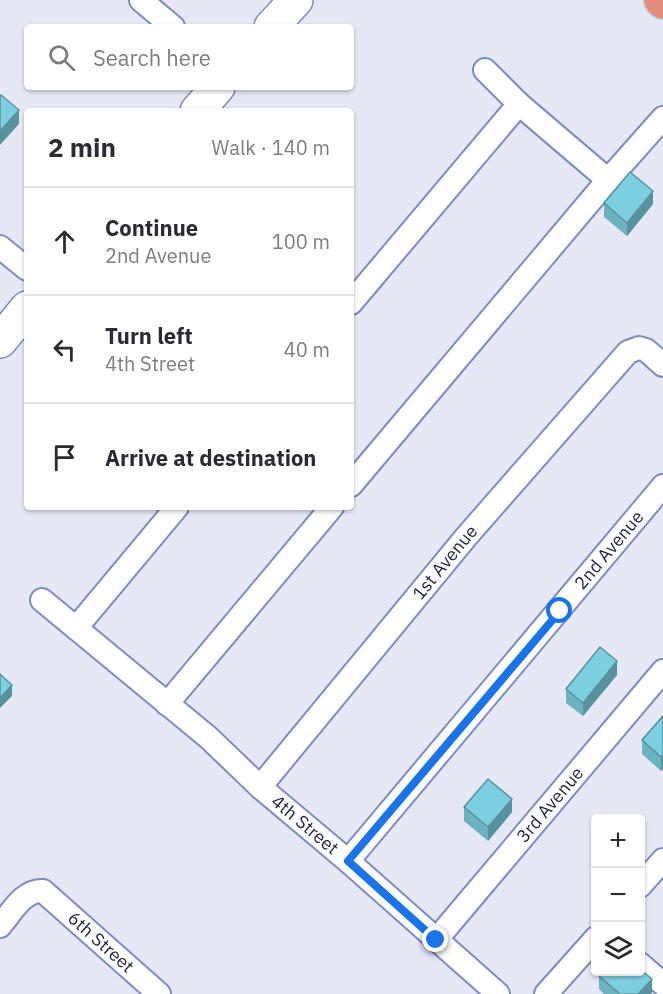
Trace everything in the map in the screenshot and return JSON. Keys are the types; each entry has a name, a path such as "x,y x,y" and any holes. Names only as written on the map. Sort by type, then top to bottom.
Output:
{"main road":[{"path":"275,24 296,0"},
{"path":"200,108 215,90"},
{"path":"0,340 24,312"}],"street":[{"path":"141,0 169,24"},
{"path":"485,70 519,104 608,180"},
{"path":"354,299 519,104"},
{"path":"354,480 663,118"},
{"path":"0,247 24,267"},
{"name":"1st Avenue","path":"260,787 466,537 628,352 639,348 646,350 663,365"},
{"name":"2nd Avenue","path":"348,861 663,486"},
{"path":"76,628 174,510"},
{"path":"167,704 329,510"},
{"name":"4th Street","path":"42,600 209,738 260,787 348,861 498,994"},
{"name":"3rd Avenue","path":"436,940 663,671"},
{"path":"645,880 663,860"},
{"name":"6th Street","path":"0,926 28,894 34,890 43,891 159,994"},
{"path":"546,994 591,944"},
{"path":"645,968 663,984"}],"building":[{"path":"0,96 19,110 0,131"},
{"path":"630,172 653,191 627,223 604,203"},
{"path":"600,647 617,661 583,703 566,689"},
{"path":"0,674 12,685 0,698"},
{"path":"663,716 663,755 661,757 642,740"},
{"path":"488,779 512,799 488,827 464,807"},
{"path":"645,973 652,979 638,994 620,994 599,976 645,976"}],"route":[{"path":"436,940 348,861 560,611"}]}
